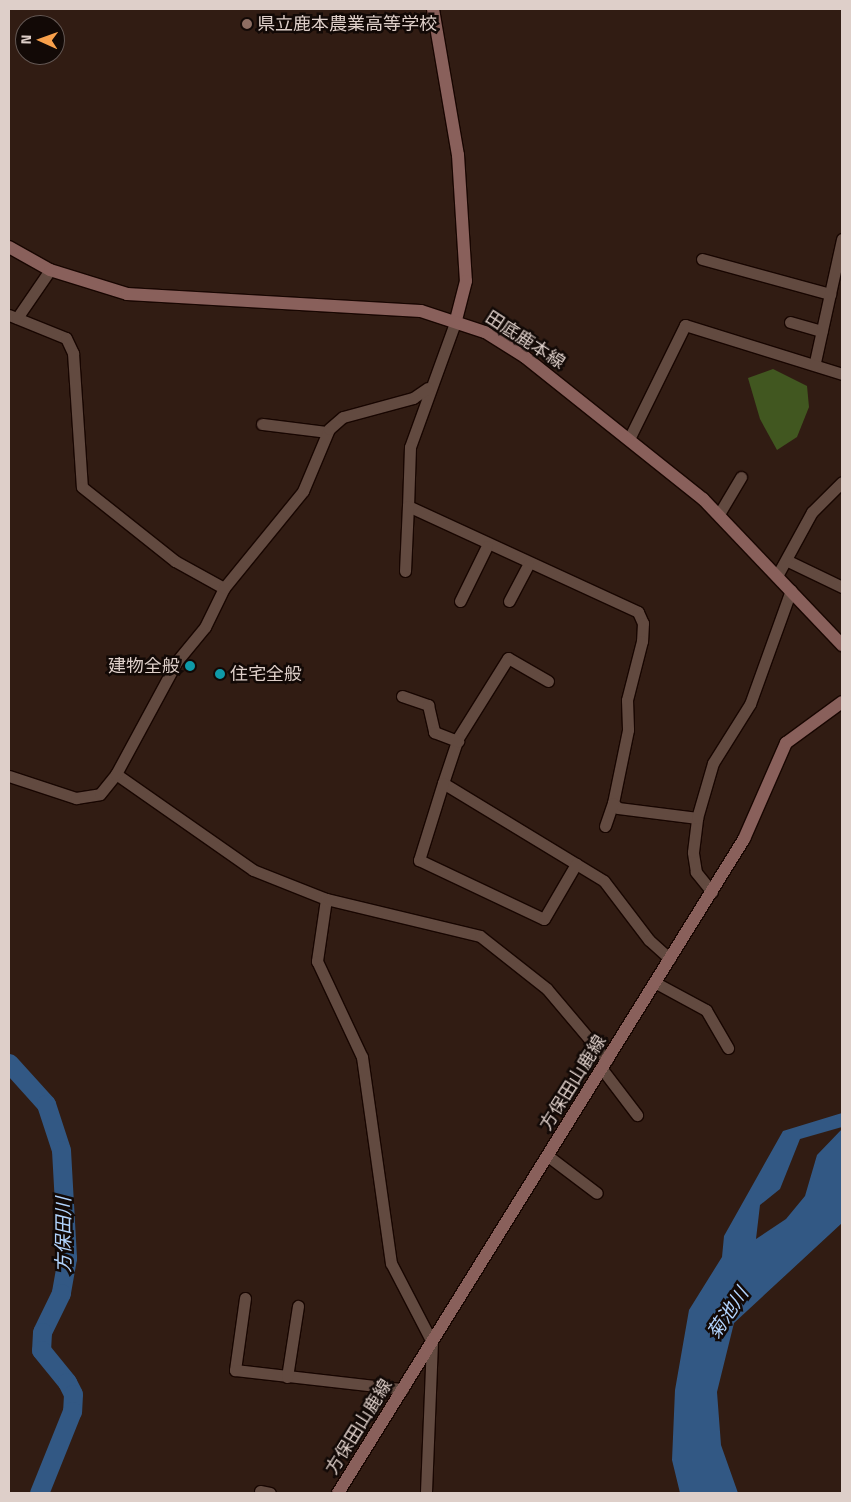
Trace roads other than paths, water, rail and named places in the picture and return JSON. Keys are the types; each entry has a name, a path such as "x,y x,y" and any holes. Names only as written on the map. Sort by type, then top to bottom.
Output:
{"main road":[{"path":"433,9 458,155 466,281 456,320"},
{"name":"田底鹿本線","path":"9,247 50,270 127,294 395,308 456,320 525,357 629,439 719,514 778,574 842,644"},
{"name":"方保田山鹿線","path":"338,1493 744,839 786,743 842,702"}],"street":[{"path":"815,362 842,239"},
{"path":"702,260 830,294"},
{"path":"50,270 13,316 66,338 73,353 82,487 175,561 224,588"},
{"path":"405,571 410,447 428,388 456,320"},
{"path":"790,322 822,330"},
{"path":"629,439 684,325 815,362 842,374"},
{"path":"9,776 86,799 100,794 116,774 177,661 205,627 224,588 303,491 314,471 326,432 343,417 414,398 428,388"},
{"path":"262,424 326,432"},
{"path":"719,514 741,477"},
{"path":"778,574 788,561 812,512 842,482"},
{"path":"408,506 487,546 638,612 643,623 613,803 605,826"},
{"path":"460,601 487,546"},
{"path":"788,561 842,587"},
{"path":"510,601 528,564"},
{"path":"712,892 696,872 693,852 697,818 714,763 750,704 791,590"},
{"path":"548,681 508,658 458,741 419,860 544,918 576,864"},
{"path":"402,696 428,704 434,732 458,741"},
{"path":"116,774 253,870 326,899 480,936 546,989 604,1065 637,1116"},
{"path":"443,783 604,881 649,940 670,959"},
{"path":"613,803 618,808 697,818"},
{"path":"326,899 317,961 362,1057 391,1263 432,1342 426,1493"},
{"path":"656,983 706,1010 728,1048"},
{"path":"548,1156 597,1193"},
{"path":"245,1298 235,1370 403,1389"},
{"path":"287,1377 298,1306"}],"water":[{"name":"菊池川","path":"842,1113 842,1127 800,1139 780,1189 760,1205 756,1239 786,1219 805,1196 817,1155 842,1129 842,1223 734,1323 717,1392 721,1445 738,1493 680,1493 672,1460 675,1390 689,1310 722,1257 724,1236 783,1131"}],"waterway":[{"name":"方保田川","path":"9,1063 46,1104 61,1150 67,1258 61,1293 42,1332 41,1350 67,1382 73,1394 72,1411 39,1493"}],"place":[{"name":"県立鹿本農業高等学校","path":"247,24"},
{"name":"建物全般","path":"190,666"},
{"name":"住宅全般","path":"220,674"}]}
